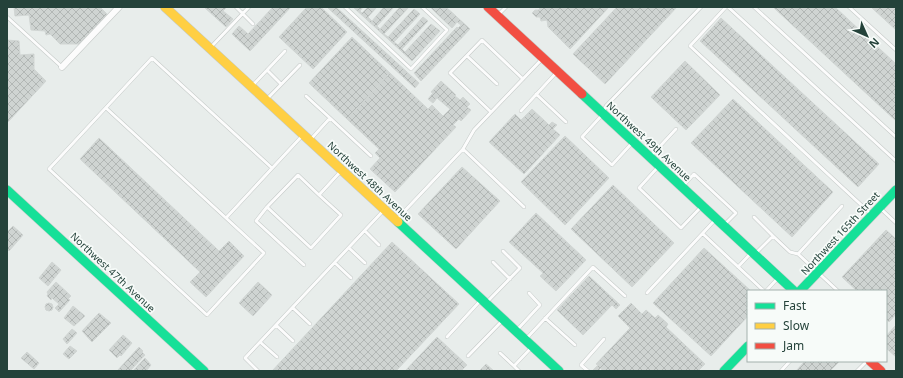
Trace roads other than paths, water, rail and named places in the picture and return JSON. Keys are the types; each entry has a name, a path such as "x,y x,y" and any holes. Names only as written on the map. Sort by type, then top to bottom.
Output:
{"street":[{"path":"62,67 119,7"},
{"name":"Northwest 49th Avenue","path":"488,7 793,290"},
{"name":"Northwest 48th Avenue","path":"168,8 559,371"},
{"name":"Northwest 47th Avenue","path":"7,190 204,371"},
{"name":"Northwest 165th Street","path":"801,290 896,190"},
{"path":"724,371 747,347"},
{"path":"869,362 880,371"}],"lane":[{"path":"236,7 253,24"},
{"path":"210,48 249,7"},
{"path":"345,7 411,69 447,30 422,7"},
{"path":"498,16 506,7"},
{"path":"634,142 612,165 582,137 603,114 606,106 701,7"},
{"path":"872,215 690,46 727,7 896,161"},
{"path":"754,7 896,137"},
{"path":"849,7 896,50"},
{"path":"7,17 62,67"},
{"path":"491,112 450,73 482,40 522,79"},
{"path":"252,87 285,51"},
{"path":"467,56 497,84"},
{"path":"106,108 264,253 207,315 49,169 152,58 272,168"},
{"path":"396,220 463,149 474,130 543,58"},
{"path":"266,100 300,65"},
{"path":"267,70 281,84"},
{"path":"521,110 558,71"},
{"path":"536,94 566,122"},
{"path":"306,96 371,156"},
{"path":"226,218 272,168 306,137 330,118"},
{"path":"650,157 676,129"},
{"path":"463,149 524,207"},
{"path":"660,166 639,188 681,228 702,206"},
{"path":"319,195 342,170"},
{"path":"682,187 694,174 736,212 724,226"},
{"path":"267,207 311,248 341,215 298,175 267,207 256,221 304,265"},
{"path":"798,254 842,206"},
{"path":"880,207 896,223"},
{"path":"258,371 245,358 385,210"},
{"path":"754,218 790,252 798,254 837,290"},
{"path":"647,293 716,219"},
{"path":"365,231 379,245"},
{"path":"702,234 764,290"},
{"path":"738,267 772,236"},
{"path":"349,248 365,263"},
{"path":"447,337 520,268 503,252"},
{"path":"493,262 510,279"},
{"path":"335,263 351,278"},
{"path":"525,340 593,267 625,296"},
{"path":"766,290 779,277"},
{"path":"516,331 540,305 529,294"},
{"path":"293,308 310,324"},
{"path":"545,318 575,345"},
{"path":"468,356 503,319"},
{"path":"276,325 293,341"},
{"path":"588,371 581,365 604,339"},
{"path":"260,342 277,357"},
{"path":"514,366 532,347"},
{"path":"500,353 519,371"},
{"path":"781,371 789,362"},
{"path":"857,371 867,362"}]}
